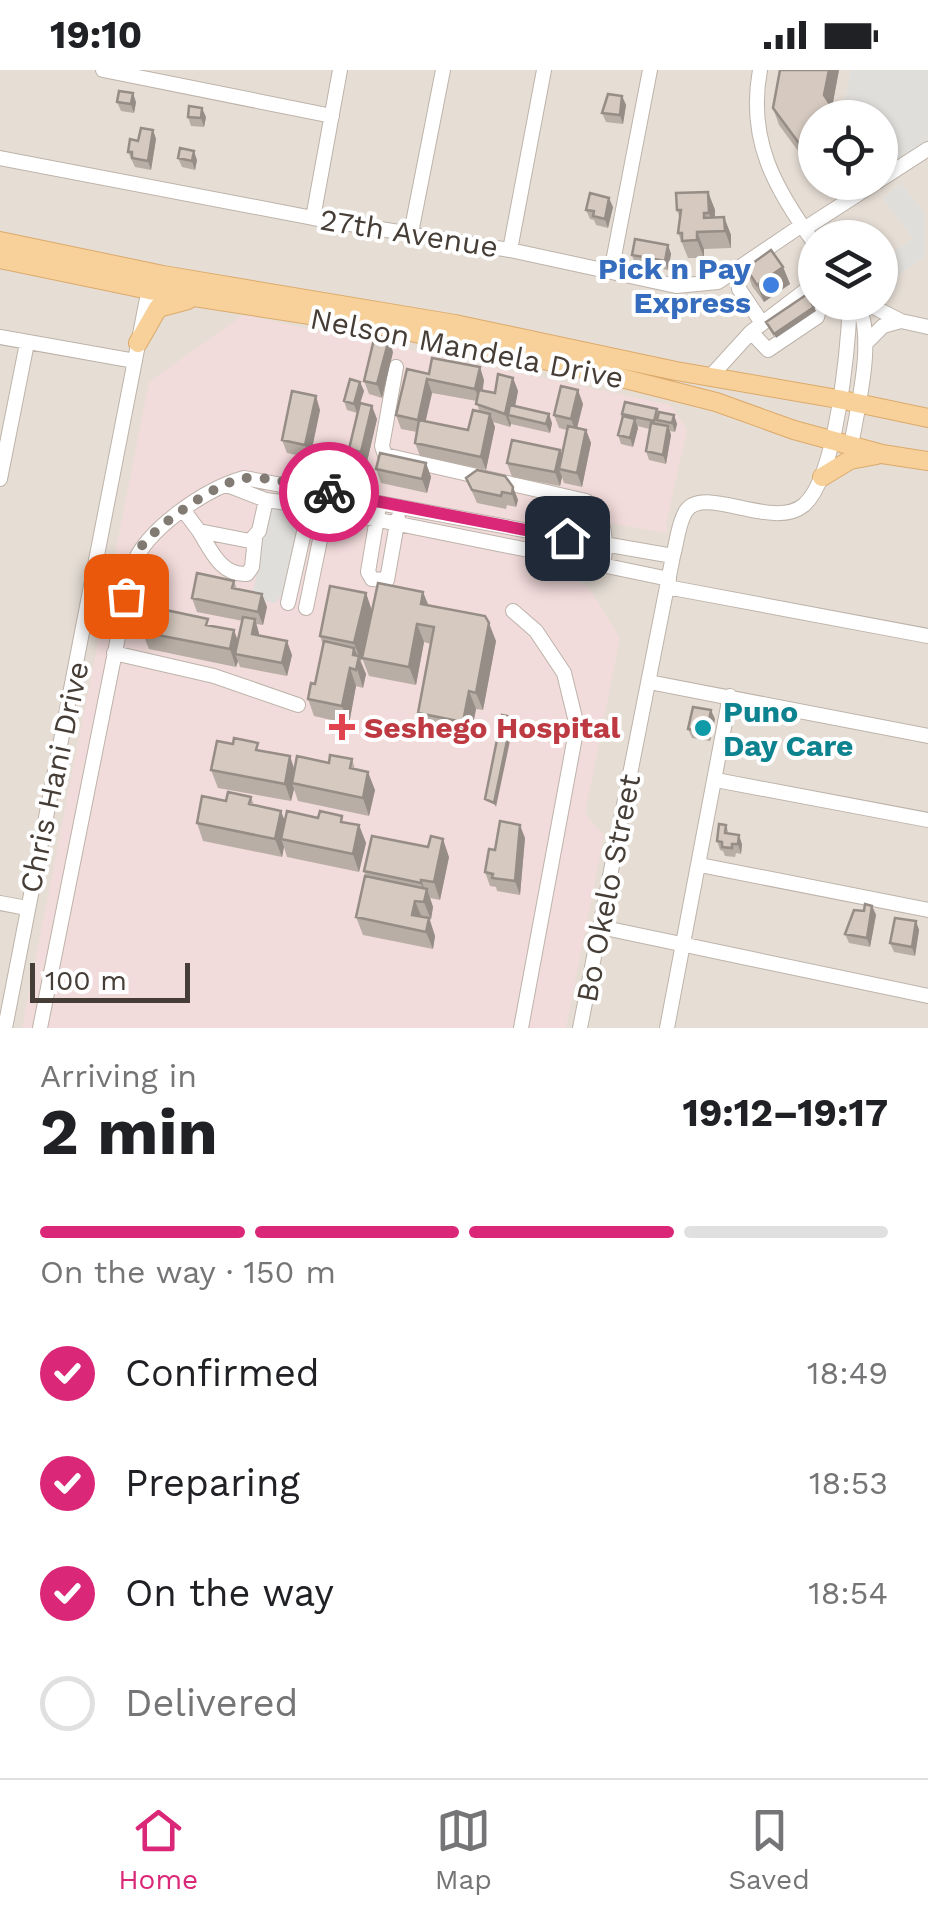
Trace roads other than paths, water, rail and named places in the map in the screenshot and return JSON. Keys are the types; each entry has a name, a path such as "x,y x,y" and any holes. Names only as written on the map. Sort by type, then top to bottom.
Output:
{"main road":[{"name":"Nelson Mandela Drive","path":"0,241 150,281 198,298 387,327 586,369 716,402 882,454 928,460"},
{"name":"Nelson Mandela Drive","path":"0,260 455,324 928,418"},
{"path":"136,352 158,308 198,298"},
{"path":"822,477 850,460 882,454"}],"street":[{"path":"103,70 332,116"},
{"path":"313,218 340,70"},
{"path":"411,233 443,70"},
{"path":"510,250 544,70"},
{"path":"611,272 650,70"},
{"path":"760,70 757,118 768,169 799,220"},
{"name":"27th Avenue","path":"814,220 928,149"},
{"name":"27th Avenue","path":"0,158 692,286 718,282 798,230"},
{"path":"740,267 739,289 768,350 813,320"},
{"name":"Chris Hani Drive","path":"5,1028 150,281"},
{"path":"710,377 756,328 798,297"},
{"path":"842,443 838,398 850,320"},
{"path":"822,477 858,404 865,344 863,320"},
{"path":"865,344 883,326 900,321 928,327"},
{"path":"0,337 27,343 136,352"},
{"path":"0,479 27,343"},
{"path":"396,367 382,446 385,454 586,501 596,509 607,545 603,565"},
{"name":"Bo Okelo Street","path":"580,1028 673,556 685,513 700,503 712,503 784,515 802,507 822,477"},
{"path":"40,1028 136,556 154,532 227,485 252,478 673,556"},
{"path":"227,485 266,500 571,558 668,583 928,636"},
{"path":"288,602 313,489"},
{"path":"306,608 330,492"},
{"path":"184,511 219,562 238,574 247,574 252,567 266,500"},
{"path":"380,502 368,572 372,580 388,580 400,506"},
{"path":"199,531 246,541 255,538"},
{"path":"513,611 536,631 564,673 578,726 521,1028"},
{"path":"114,653 229,680 298,704"},
{"path":"649,682 928,736"},
{"path":"667,1028 730,696"},
{"path":"716,780 928,820"},
{"path":"700,865 928,910"},
{"path":"0,903 27,908"},
{"path":"600,927 928,996"}],"place":[{"name":"Pick n Pay Express","path":"771,285"},
{"name":"Seshego Hospital","path":"342,727"},
{"name":"Puno Day Care","path":"703,728"}]}
